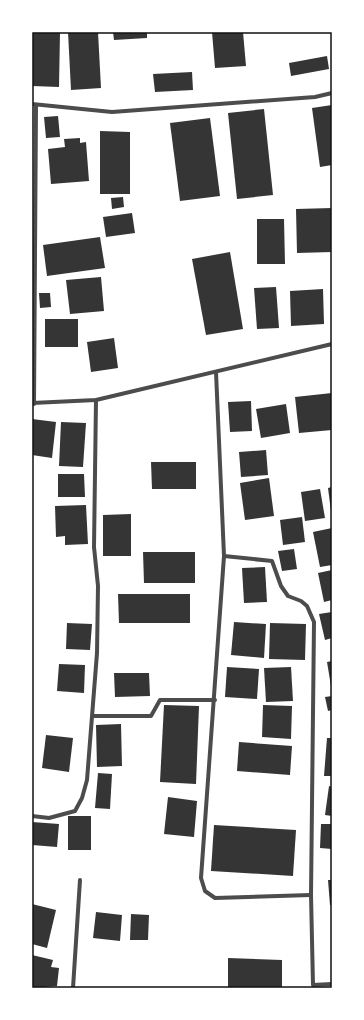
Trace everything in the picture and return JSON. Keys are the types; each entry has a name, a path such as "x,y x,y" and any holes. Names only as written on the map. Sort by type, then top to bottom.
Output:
{"street":[{"path":"332,93 315,98 112,112 34,105 33,404 96,400 332,344"},
{"path":"216,372 224,556 215,700 201,878 205,891 216,898 311,895"},
{"path":"32,816 49,818 74,811 82,798 87,780 97,646 98,586 94,547 96,400"},
{"path":"224,556 272,561 281,586 288,596 301,601 307,606 314,622 311,895 313,984 332,984"},
{"path":"92,716 151,716 160,700 215,700"},
{"path":"73,988 80,880"}],"building":[{"path":"33,32 60,32 59,87 32,86"},
{"path":"68,32 98,32 101,88 71,90"},
{"path":"113,32 147,32 147,38 114,40"},
{"path":"212,32 243,32 246,66 215,68"},
{"path":"327,56 329,69 291,76 289,63"},
{"path":"192,72 193,90 155,92 153,74"},
{"path":"332,105 332,165 320,167 312,108"},
{"path":"264,109 273,195 237,199 228,113"},
{"path":"58,116 60,137 46,138 44,117"},
{"path":"210,118 220,196 180,201 170,123"},
{"path":"100,131 130,132 130,194 100,194"},
{"path":"80,138 80,143 86,142 89,181 51,184 48,149 65,147 64,139"},
{"path":"123,197 124,207 112,209 111,198"},
{"path":"332,208 332,252 297,253 296,209"},
{"path":"132,213 135,233 106,237 103,217"},
{"path":"257,219 284,219 285,264 257,264"},
{"path":"100,237 105,268 47,276 43,245"},
{"path":"230,252 243,329 206,335 192,259"},
{"path":"101,277 104,311 70,314 66,280"},
{"path":"276,287 279,328 257,329 254,288"},
{"path":"323,289 324,324 291,326 290,291"},
{"path":"39,293 50,293 51,307 40,308"},
{"path":"45,319 78,319 78,347 45,347"},
{"path":"114,338 118,368 91,372 87,342"},
{"path":"332,393 332,430 299,433 295,397"},
{"path":"251,401 252,431 230,432 228,402"},
{"path":"286,404 290,433 261,438 256,409"},
{"path":"32,419 56,422 52,458 32,455"},
{"path":"61,422 86,423 83,467 59,466"},
{"path":"266,450 268,475 241,477 239,452"},
{"path":"151,462 196,462 196,489 152,489"},
{"path":"58,474 84,474 85,497 58,497"},
{"path":"269,478 274,516 245,520 240,483"},
{"path":"332,487 332,511 331,511 328,488"},
{"path":"320,489 325,518 305,521 301,492"},
{"path":"86,505 88,544 65,545 65,536 56,537 55,506"},
{"path":"131,514 131,556 103,556 103,515"},
{"path":"302,517 305,542 283,545 280,520"},
{"path":"332,528 332,565 320,567 313,532"},
{"path":"294,549 297,569 282,571 278,551"},
{"path":"143,552 195,552 195,583 144,583"},
{"path":"265,567 267,602 244,603 242,568"},
{"path":"332,570 332,600 324,602 318,573"},
{"path":"118,594 190,594 190,623 119,623"},
{"path":"332,612 332,638 325,640 319,614"},
{"path":"234,622 266,624 264,658 231,655"},
{"path":"67,623 92,624 90,650 66,649"},
{"path":"270,623 306,624 305,660 269,659"},
{"path":"332,661 332,686 331,686 327,662"},
{"path":"59,664 85,665 84,693 57,691"},
{"path":"227,667 259,669 257,699 225,697"},
{"path":"291,667 293,701 266,702 264,668"},
{"path":"114,673 149,673 150,696 115,697"},
{"path":"332,696 332,710 328,711 325,697"},
{"path":"164,705 199,706 196,784 160,782"},
{"path":"263,705 292,706 291,739 262,737"},
{"path":"121,724 122,766 97,767 96,725"},
{"path":"46,735 73,738 69,772 42,768"},
{"path":"327,738 332,738 332,776 324,776"},
{"path":"239,742 292,746 290,775 237,771"},
{"path":"98,773 112,774 110,809 95,808"},
{"path":"329,786 332,787 332,816 325,815"},
{"path":"168,797 197,801 194,837 164,834"},
{"path":"68,816 91,816 91,850 68,850"},
{"path":"32,822 59,824 57,847 32,845"},
{"path":"321,824 332,824 332,849 320,848"},
{"path":"214,825 296,830 293,876 211,871"},
{"path":"328,880 332,880 332,905 330,905"},
{"path":"32,904 56,910 47,948 32,944"},
{"path":"96,912 122,915 120,941 93,938"},
{"path":"131,914 149,915 148,940 130,940"},
{"path":"32,955 53,960 51,967 59,968 57,986 32,988"},
{"path":"228,958 282,960 282,988 228,988"}]}
